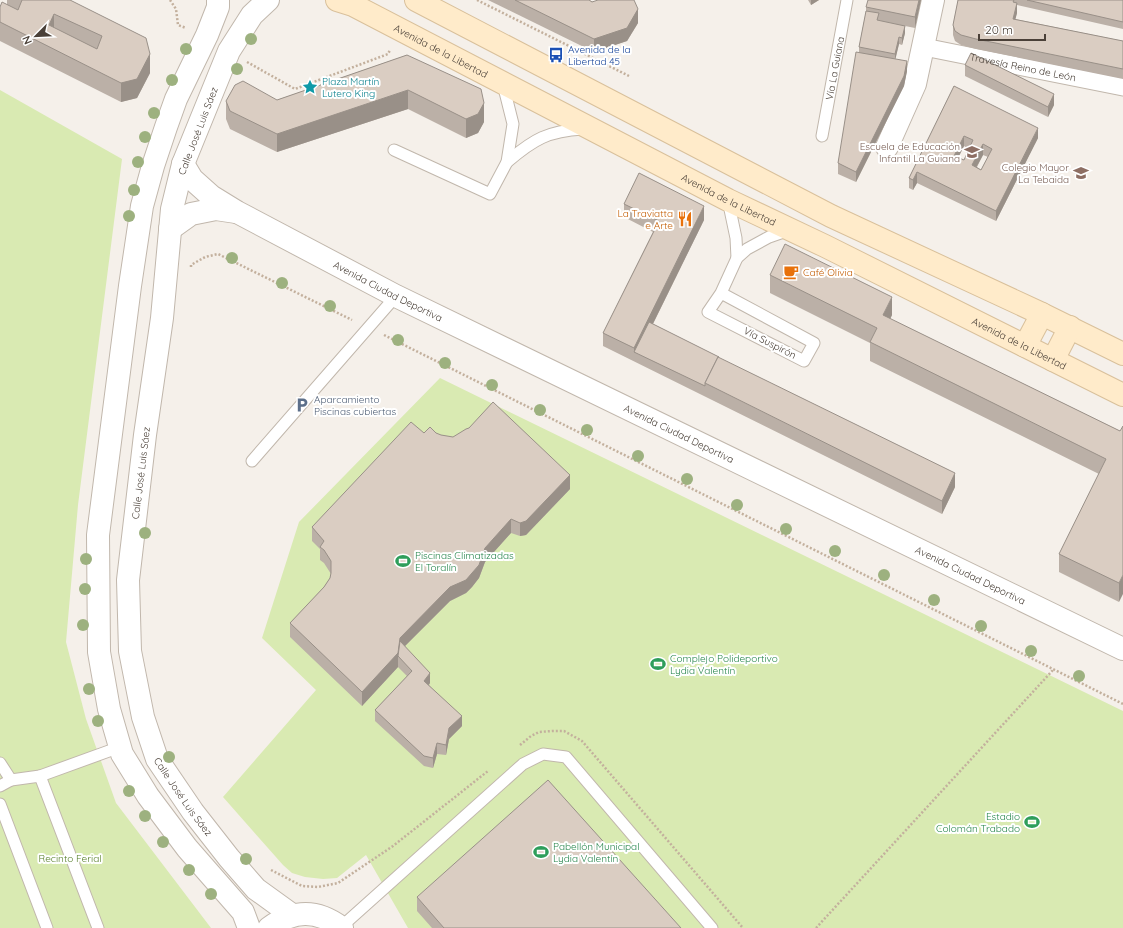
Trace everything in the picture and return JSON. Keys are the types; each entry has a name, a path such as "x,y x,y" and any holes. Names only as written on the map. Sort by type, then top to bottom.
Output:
{"main road":[{"name":"Avenida de la Libertad","path":"336,0 353,5 728,200 1123,395"},
{"path":"416,0 831,216 1070,327 1123,354"},
{"path":"1025,346 1042,314"},
{"path":"1053,360 1070,327"}],"street":[{"path":"218,0 218,7 207,35 176,99 153,166 142,206 130,286 98,535 99,652 110,709 122,754 148,796 187,848 243,912 249,928"},
{"name":"Calle José Luis Sáez","path":"268,0 252,15 229,51 183,164 172,209 162,318 145,435 128,580 130,651 144,717 157,759 193,812 229,858 256,889 292,915"},
{"path":"887,147 915,84 924,48 933,0"},
{"name":"Travesía Reino de León","path":"924,48 1123,87"},
{"name":"Avenida Ciudad Deportiva","path":"183,164 192,179 211,196 237,212 396,296 1123,649"},
{"name":"Avenida Ciudad Deportiva","path":"170,230 191,214 216,209 237,212"},
{"path":"269,928 292,915 309,914 326,918 341,928"}],"lane":[{"name":"Vía La Guiana","path":"822,136 847,0"},
{"path":"503,84 513,124 508,162"},
{"path":"394,150 490,194 508,162 523,149 542,137 564,130 589,128"},
{"path":"728,200 736,238 738,258"},
{"name":"Vía Suspirón","path":"721,293 814,343 804,360 708,312 721,293 738,258 747,249 790,230"},
{"path":"252,461 396,296"},
{"path":"0,786 11,780 40,776 120,747"},
{"path":"341,928 523,764 543,754 566,757 712,928"},
{"path":"0,763 11,780"},
{"path":"40,776 98,928"},
{"path":"0,804 47,928"}],"path":[{"path":"170,0 176,9 178,25 207,35"},
{"path":"477,0 628,76"},
{"path":"229,51 295,88 388,54"},
{"path":"190,272 191,265 205,257 218,254 1123,704"},
{"path":"816,928 1053,670"},
{"path":"519,746 531,736 539,732 564,731 582,741 743,928"},
{"path":"266,865 271,870 302,886 318,887 338,883 393,846 489,770"}],"green space":[{"name":"Recinto Ferial","path":"0,90 122,159 78,505 66,642 86,719 116,803 211,928 0,928"},
{"name":"Complejo Polideportivo Lydia Valentín","path":"440,378 1123,711 1123,928 408,928 366,855 337,878 323,879 305,877 292,873 283,865 223,797 316,690 262,638 299,522"}],"building":[{"path":"22,0 70,0 146,38 150,54 137,79 121,83 0,22 0,7 2,2 18,10","holes":["54,14 102,36 97,49 49,25"]},
{"path":"515,0 589,0 592,2 598,0 634,0 638,9 627,28 594,39"},
{"path":"868,0 919,0 915,17 866,7"},
{"path":"958,0 1014,0 1013,2 1017,3 1013,19 1123,41 1123,69 961,35 955,31 953,25"},
{"path":"1027,0 1123,0 1123,22"},
{"path":"866,11 879,13 877,20 905,26 902,38 899,37 895,54 859,47"},
{"path":"856,52 907,61 904,76 856,172 838,163"},
{"path":"971,53 1054,94 1048,107 965,65"},
{"path":"407,55 481,89 484,103 478,114 466,119 408,90 277,134 230,111 226,101 235,85 243,81 277,100"},
{"path":"954,86 1038,128 996,211 917,172 913,180 909,178","holes":["964,136 973,140 964,160 954,156","983,144 992,149 981,170 972,165"]},
{"path":"639,173 704,206 634,348 603,333 659,221 624,204"},
{"path":"785,244 892,297 883,315 1120,431 1123,426 1123,575 1119,583 1059,554 1106,459 870,342 877,328 770,275"},
{"path":"649,322 719,357 705,383 705,386 634,352"},
{"path":"718,357 955,473 942,501 705,383"},
{"name":"Piscinas Climatizadas El Toralín","path":"493,402 570,475 526,521 520,523 511,519 485,548 479,565 466,580 450,587 400,638 398,653 362,692 290,623 324,587 330,578 331,561 324,550 320,547 324,541 312,527 411,422 424,433 430,427 436,433 453,437 469,428"},
{"path":"400,641 430,673 424,681 462,716 449,728 446,745 437,743 433,758 424,756 375,710 412,671 398,656"},
{"name":"Pabellón Municipal Lydia Valentín","path":"548,780 681,928 444,928 417,897"}],"place":[{"name":"Avenida de la Libertad 45","path":"556,55"},
{"name":"Plaza Martín Lutero King","path":"310,87"},
{"name":"Escuela de Educación Infantil La Guiana","path":"972,152"},
{"name":"Colegio Mayor La Tebaida","path":"1081,173"},
{"name":"La Traviatta e Arte","path":"685,219"},
{"name":"Café Olivia","path":"791,272"},
{"name":"Aparcamiento Piscinas cubiertas","path":"302,405"},
{"name":"Piscinas Climatizadas El Toralín","path":"403,561"},
{"name":"Complejo Polideportivo Lydia Valentín","path":"658,664"},
{"name":"Estadio Colomán Trabado","path":"1032,822"},
{"name":"Pabellón Municipal Lydia Valentín","path":"541,852"}]}
